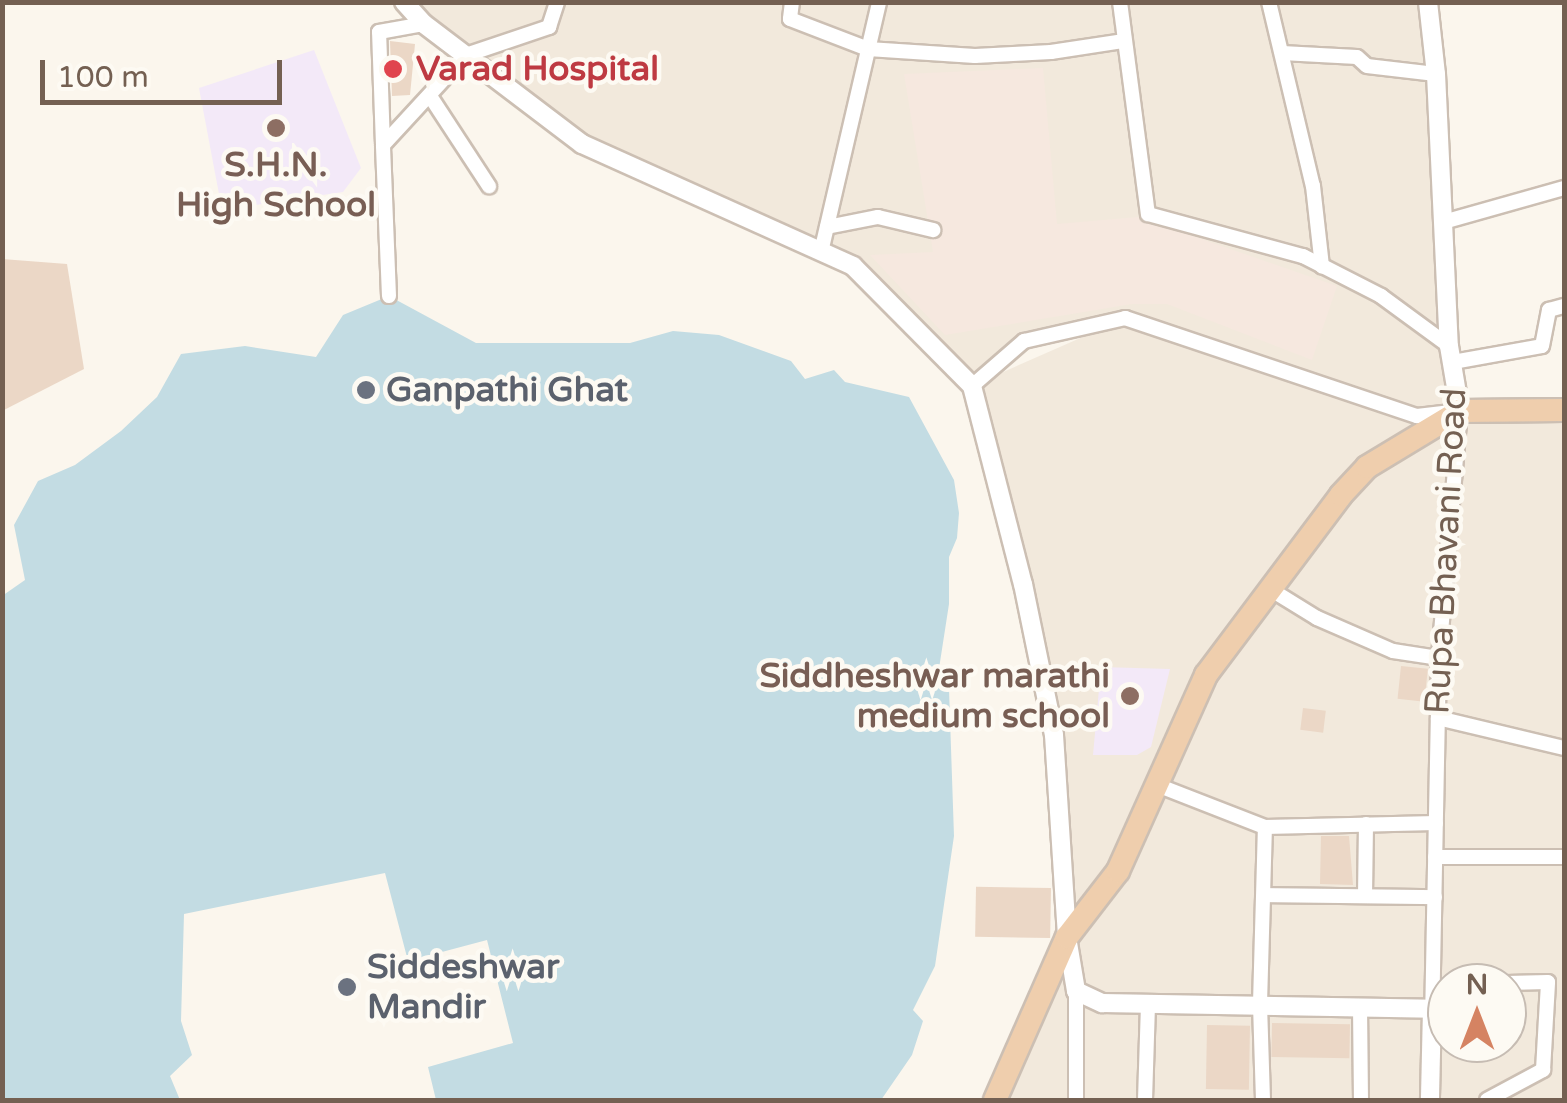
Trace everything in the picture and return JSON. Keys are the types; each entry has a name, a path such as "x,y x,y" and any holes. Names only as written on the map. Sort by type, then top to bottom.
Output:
{"highway":[{"path":"995,1100 1067,936 1118,871 1206,675 1340,495 1367,468 1460,410 1564,410"}],"street":[{"path":"404,2 424,24 582,144 853,266 972,386 1023,584 1054,735 1067,936 1076,991 1076,1100"},
{"path":"383,145 466,55 549,27 557,2"},
{"path":"792,2 790,19 868,49 975,56 1124,41"},
{"path":"821,252 879,2"},
{"path":"1120,2 1148,214 1303,256 1380,296 1451,354 1542,346 1549,310 1564,306"},
{"path":"1269,2 1313,186 1322,266"},
{"name":"Rupa Bhavani Road","path":"1428,2 1436,74 1451,354 1460,410 1439,658 1434,897 1438,963"},
{"path":"389,296 379,32 424,24"},
{"path":"1282,52 1357,57 1367,66 1436,74"},
{"path":"430,96 488,186"},
{"path":"1443,222 1564,188"},
{"path":"827,227 878,217 933,230"},
{"path":"972,386 1024,340 1125,318 1417,416 1460,410"},
{"path":"1270,589 1317,618 1393,651 1439,658"},
{"path":"1438,718 1564,748"},
{"path":"1157,785 1265,827 1436,823"},
{"path":"1365,896 1366,824"},
{"path":"1264,1100 1260,1004 1265,827"},
{"path":"1436,857 1564,856"},
{"path":"1264,895 1434,897"},
{"path":"1487,1100 1543,1070 1548,982 1527,983"},
{"path":"1076,991 1102,1003 1427,1009"},
{"path":"1145,1100 1148,1004"},
{"path":"1360,1006 1362,1100"},
{"name":"Rupa Bhavani Road","path":"1430,1100 1431,1063"}],"shaded area":[{"path":"409,3 1424,3 1460,410 1564,413 1564,1100 990,1100 1067,936 1054,735 972,386 821,252 568,133","holes":["1094,332 976,384 1024,341"]},
{"name":"S.H.N. High School","path":"314,50 361,168 343,192 222,210 199,88"},
{"path":"1043,68 1057,224 1138,217 1337,286 1312,360 1167,304 1132,304 945,335 870,255 933,252 904,74"},
{"name":"Siddheshwar marathi medium school","path":"1101,667 1170,669 1151,747 1137,755 1093,755"}],"water":[{"path":"389,296 476,343 630,343 673,331 719,335 791,361 805,379 834,370 845,382 909,397 954,480 959,513 957,538 949,557 949,604 938,675 949,689 954,836 935,966 913,1010 923,1021 912,1055 881,1100 436,1100 428,1067 513,1043 487,940 408,961 385,873 184,914 181,1021 192,1055 170,1076 180,1100 3,1100 2,596 25,580 14,525 38,481 75,465 121,431 157,397 181,354 245,346 316,357 343,315"}],"building":[{"path":"390,41 415,44 410,95 392,96"},
{"path":"2,259 67,264 84,369 2,411"},
{"path":"1401,666 1428,669 1424,702 1398,699"},
{"path":"1303,708 1326,711 1323,733 1300,730"},
{"path":"1321,836 1349,836 1353,885 1320,884"},
{"path":"976,887 1051,888 1050,938 975,937"},
{"path":"1272,1023 1350,1024 1349,1058 1271,1057"},
{"path":"1207,1025 1250,1026 1249,1090 1206,1089"}],"place":[{"name":"Varad Hospital","path":"393,69"},
{"name":"S.H.N. High School","path":"276,128"},
{"name":"Ganpathi Ghat","path":"366,390"},
{"name":"Siddheshwar marathi medium school","path":"1130,696"},
{"name":"Siddeshwar Mandir","path":"347,987"}]}
